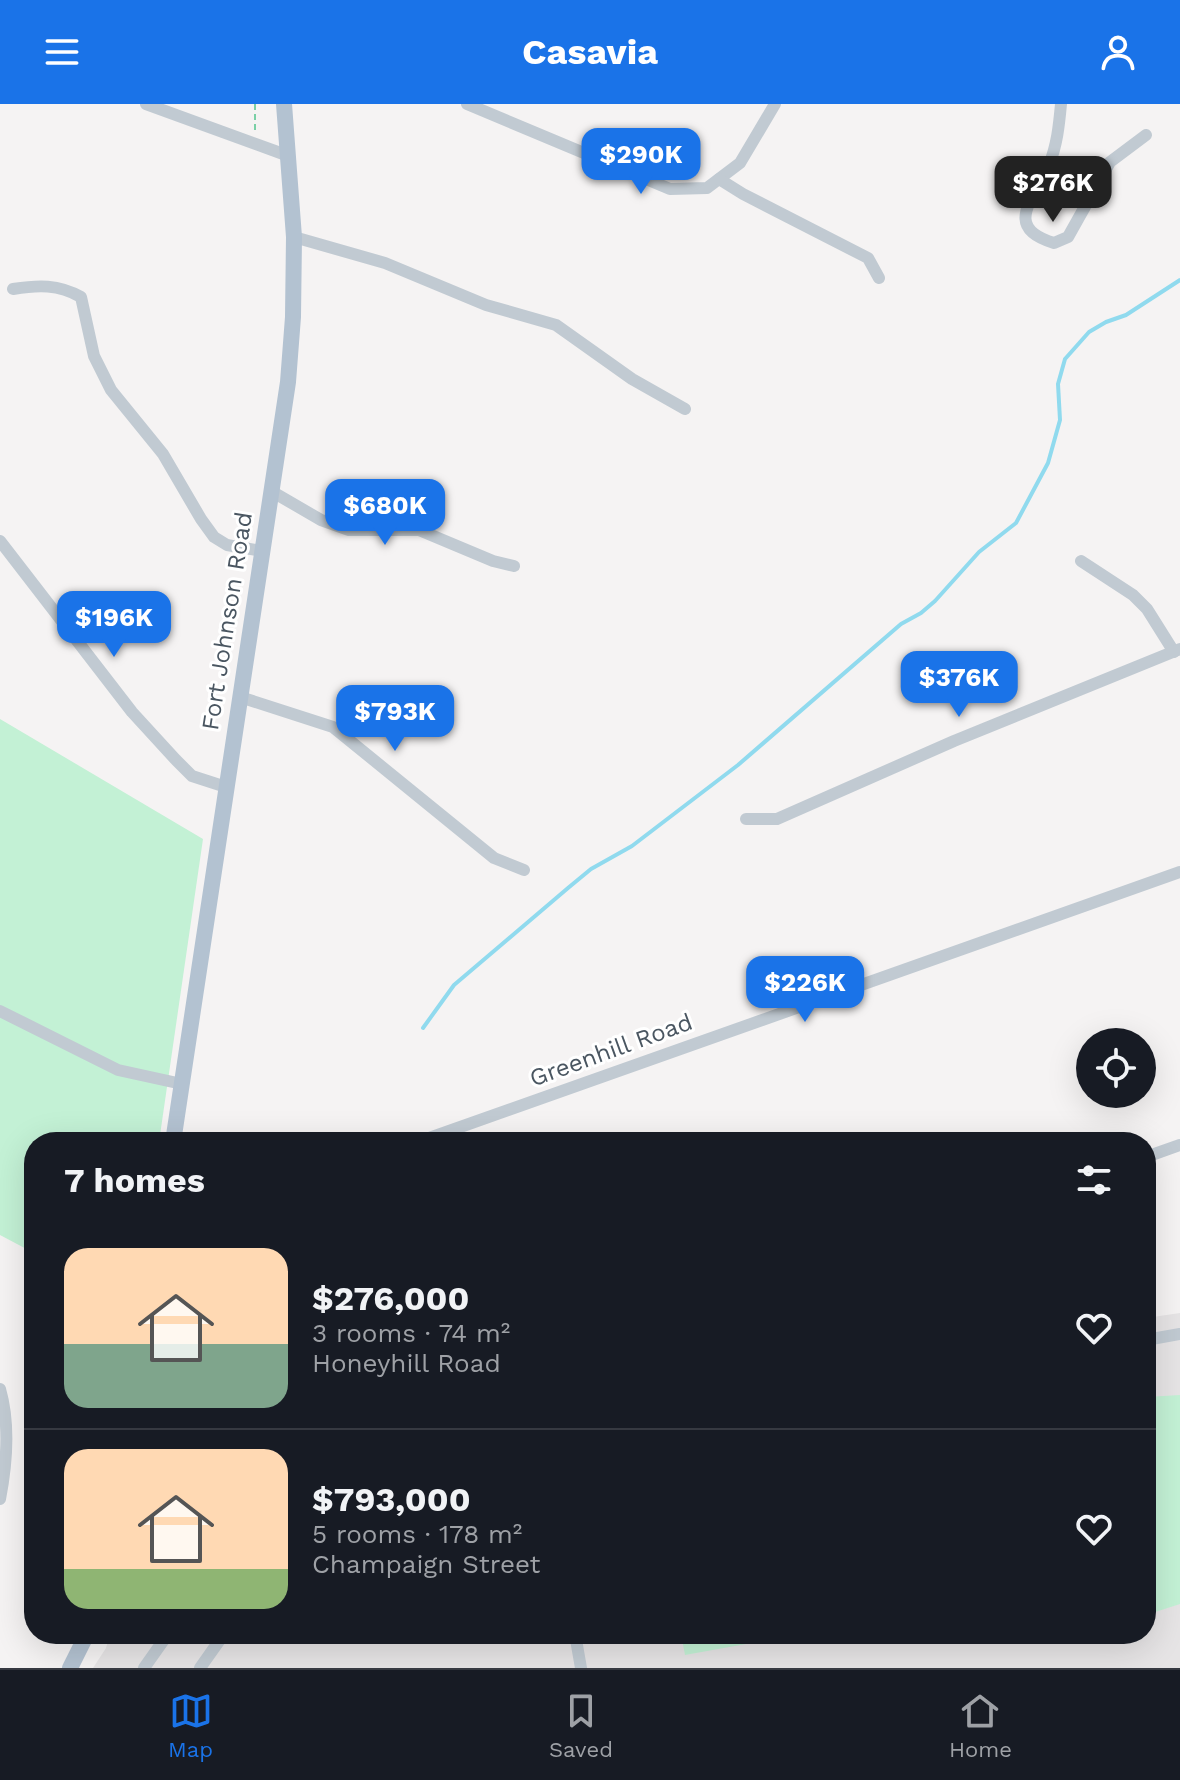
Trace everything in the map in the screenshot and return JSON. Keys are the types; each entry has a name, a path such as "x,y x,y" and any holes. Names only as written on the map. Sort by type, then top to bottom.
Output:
{"main road":[{"name":"Fort Johnson Road","path":"175,1132 289,373 294,237 284,104"},
{"path":"70,1668 82,1644"}],"street":[{"path":"146,104 286,155"},
{"path":"467,104 670,189 707,188 740,163 775,104"},
{"path":"1061,104 1058,138 1048,168 1030,196 1024,217 1028,229 1040,239 1054,243 1068,237 1110,162 1146,135"},
{"path":"719,179 868,258 879,278"},
{"path":"294,237 385,263 486,305 556,325 632,379 685,409"},
{"path":"13,289 41,284 67,289 81,297 94,356 111,390 163,454 201,519 214,537 227,545 262,551"},
{"path":"271,491 321,520 349,530 419,530 493,561 514,566"},
{"path":"0,541 132,712 176,760 192,776 226,787"},
{"path":"746,819 777,819 954,741 1177,651 1133,595 1081,561"},
{"path":"240,697 333,727 494,858 524,870"},
{"name":"Greenhill Road","path":"446,1132 1180,872"},
{"path":"0,1011 118,1070 182,1084"},
{"path":"1156,1153 1180,1145"},
{"path":"1156,1338 1180,1334"},
{"path":"0,1389 7,1435 0,1499"},
{"path":"144,1668 161,1644"},
{"path":"200,1668 217,1644"},
{"path":"577,1644 581,1668"}],"path":[{"path":"255,104 256,137"}],"shaded area":[{"path":"1180,1313 1180,1668 93,1668 107,1644 1156,1644 1156,1317"}],"green space":[{"path":"0,719 203,839 160,1132 24,1132 24,1248 0,1235"},
{"path":"1180,1395 1180,1604 1156,1612 1156,1396"},
{"path":"683,1644 746,1644 685,1655"}],"waterway":[{"path":"423,1028 454,985 591,869 632,846 738,765 901,624 935,601 979,552 1016,523 1048,463 1060,420 1058,384 1065,359 1089,332 1126,315 1180,280"}]}
